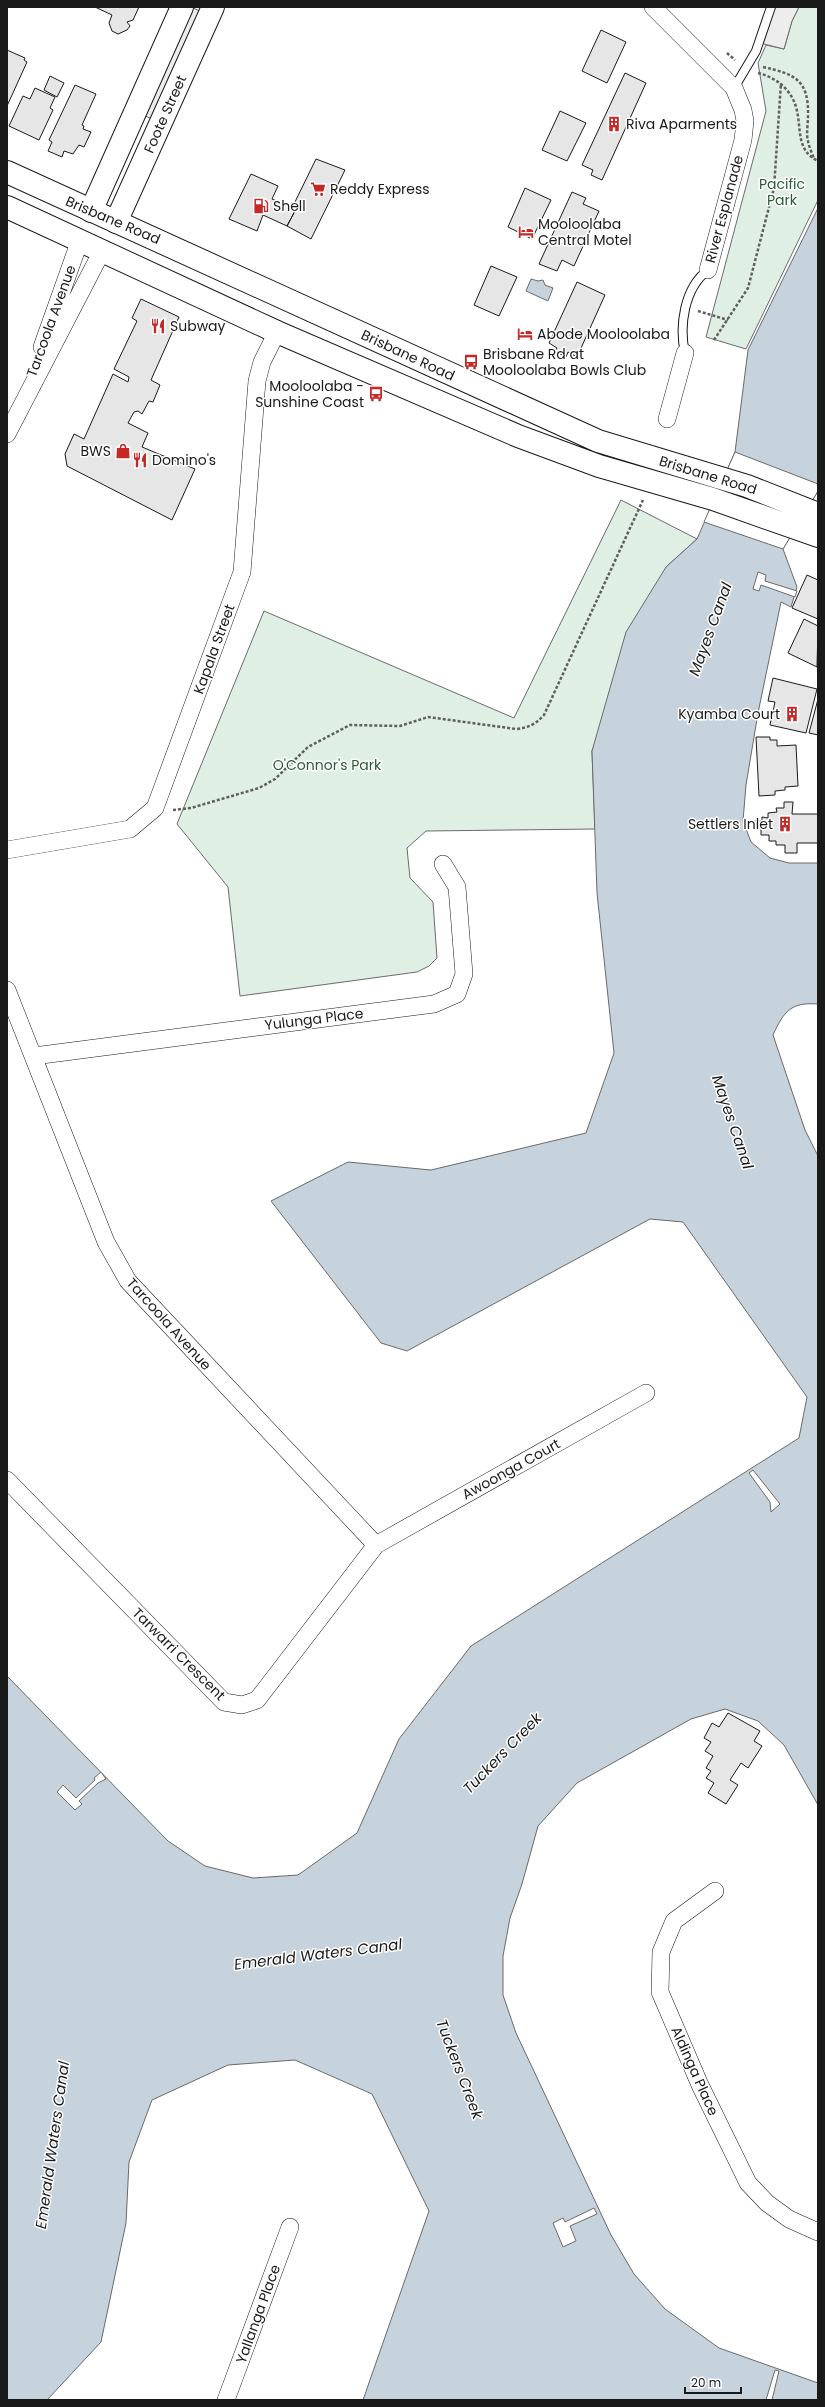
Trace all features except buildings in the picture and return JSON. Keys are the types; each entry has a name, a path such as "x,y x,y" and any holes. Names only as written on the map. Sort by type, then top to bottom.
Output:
{"main road":[{"name":"Foote Street","path":"80,240 91,211 182,7"},
{"name":"Foote Street","path":"102,251 213,7"},
{"name":"Brisbane Road","path":"7,172 598,441 723,479 813,522"},
{"name":"Brisbane Road","path":"7,207 277,332 537,444 600,466 713,500 813,522"}],"street":[{"name":"River Esplanade","path":"653,7 734,88 743,110 745,121 744,140 708,270"},
{"name":"Tarcoola Avenue","path":"22,402 80,240"},
{"name":"Tarcoola Avenue","path":"7,434 22,402 102,251"},
{"name":"Kapala Street","path":"7,850 130,829 155,808 242,572 257,381 262,362 277,332"},
{"name":"River Esplanade","path":"667,419 685,353"},
{"name":"Yulunga Place","path":"34,1056 434,1004 457,994 464,974 457,887 443,864"},
{"name":"Tarcoola Avenue","path":"7,990 106,1242 128,1281 376,1545"},
{"name":"Awoonga Court","path":"376,1545 646,1393"},
{"name":"Tarwarri Crescent","path":"7,1480 224,1702 242,1704 257,1700 376,1545"},
{"name":"Aldinga Place","path":"715,1891 674,1921 661,1952 660,1992 700,2085 748,2184 767,2203 789,2219 818,2232"},
{"name":"Yallanga Place","path":"226,2400 290,2227"}],"lane":[{"path":"734,88 756,51 770,7"},
{"name":"River Esplanade","path":"685,353 681,328 692,289 699,276 708,270"}],"path":[{"path":"757,65 778,70 796,78 803,84 808,107 807,140 814,159"},
{"path":"753,72 781,83 796,106 798,129 804,151 818,161"},
{"path":"714,340 748,288 774,188 781,83"},
{"path":"694,310 728,320"},
{"path":"155,808 169,810 191,808 258,788 275,779 308,748 350,725 400,726 428,717 509,729 530,727 544,715 643,500"}],"green space":[{"name":"Pacific Park","path":"799,7 818,7 818,200 746,349 706,337 766,111 758,63 766,45 784,49 792,21"},
{"name":"O'Connor's Park","path":"621,500 697,539 666,567 592,751 595,829 426,831 407,848 410,878 433,902 437,958 429,966 417,972 240,996 228,887 177,824 264,611 514,718"}],"shaded area":[{"path":"191,7 204,13 154,120 141,114"},
{"path":"771,7 799,7 792,21 784,49 760,43"}],"water":[{"path":"818,208 818,491 783,549 797,587 791,607 781,602 758,713 746,785 743,821 751,842 770,858 789,863 818,863 818,1004 801,1005 790,1010 785,1014 773,1035 805,1130 818,1156 818,1805 784,1745 758,1721 725,1709 691,1719 577,1783 538,1826 522,1884 510,1918 503,1956 503,1995 516,2033 611,2235 634,2274 665,2309 719,2348 818,2383 818,2400 363,2400 429,2211 372,2094 295,2060 228,2065 152,2100 129,2162 126,2223 101,2342 47,2400 7,2400 7,1676 168,1841 205,1866 253,1878 298,1875 357,1833 399,1739 471,1646 799,1438 807,1397 683,1222 650,1219 407,1351 381,1343 271,1201 348,1162 431,1170 586,1133 614,1053 597,893 592,751 626,632 666,567 697,539 735,452 748,350"},
{"path":"531,279 538,281 543,280 545,285 553,288 548,301 526,291"}],"pier":[{"path":"735,452 818,484 818,491 783,549 704,522"},
{"path":"758,572 766,575 765,581 797,591 795,597 761,585 759,591 753,589"},
{"path":"753,1470 780,1504 771,1512 770,1502 749,1473"},
{"path":"101,1772 106,1779 98,1783 79,1801 82,1804 75,1810 57,1792 63,1785 76,1798 95,1780 94,1778"},
{"path":"594,2208 597,2214 570,2226 576,2241 563,2247 553,2223 563,2218 565,2222"},
{"path":"775,2370 779,2371 772,2400 766,2400"}],"place":[{"name":"Riva Aparments","path":"614,124"},
{"name":"Reddy Express","path":"318,189"},
{"name":"Shell","path":"261,206"},
{"name":"Mooloolaba Central Motel","path":"526,232"},
{"name":"Subway","path":"158,326"},
{"name":"Abode Mooloolaba","path":"525,334"},
{"name":"Brisbane Rd at Mooloolaba Bowls Club","path":"471,362"},
{"name":"Mooloolaba - Sunshine Coast","path":"376,394"},
{"name":"BWS","path":"123,451"},
{"name":"Domino's","path":"140,460"},
{"name":"Kyamba Court","path":"792,714"},
{"name":"Settlers Inlet","path":"785,824"}],"water label":[{"name":"Mayes Canal","path":"710,629"},
{"name":"Mayes Canal","path":"733,1122"},
{"name":"Tuckers Creek","path":"502,1753"},
{"name":"Emerald Waters Canal","path":"318,1954"},
{"name":"Tuckers Creek","path":"460,2069"},
{"name":"Emerald Waters Canal","path":"52,2145"}]}
